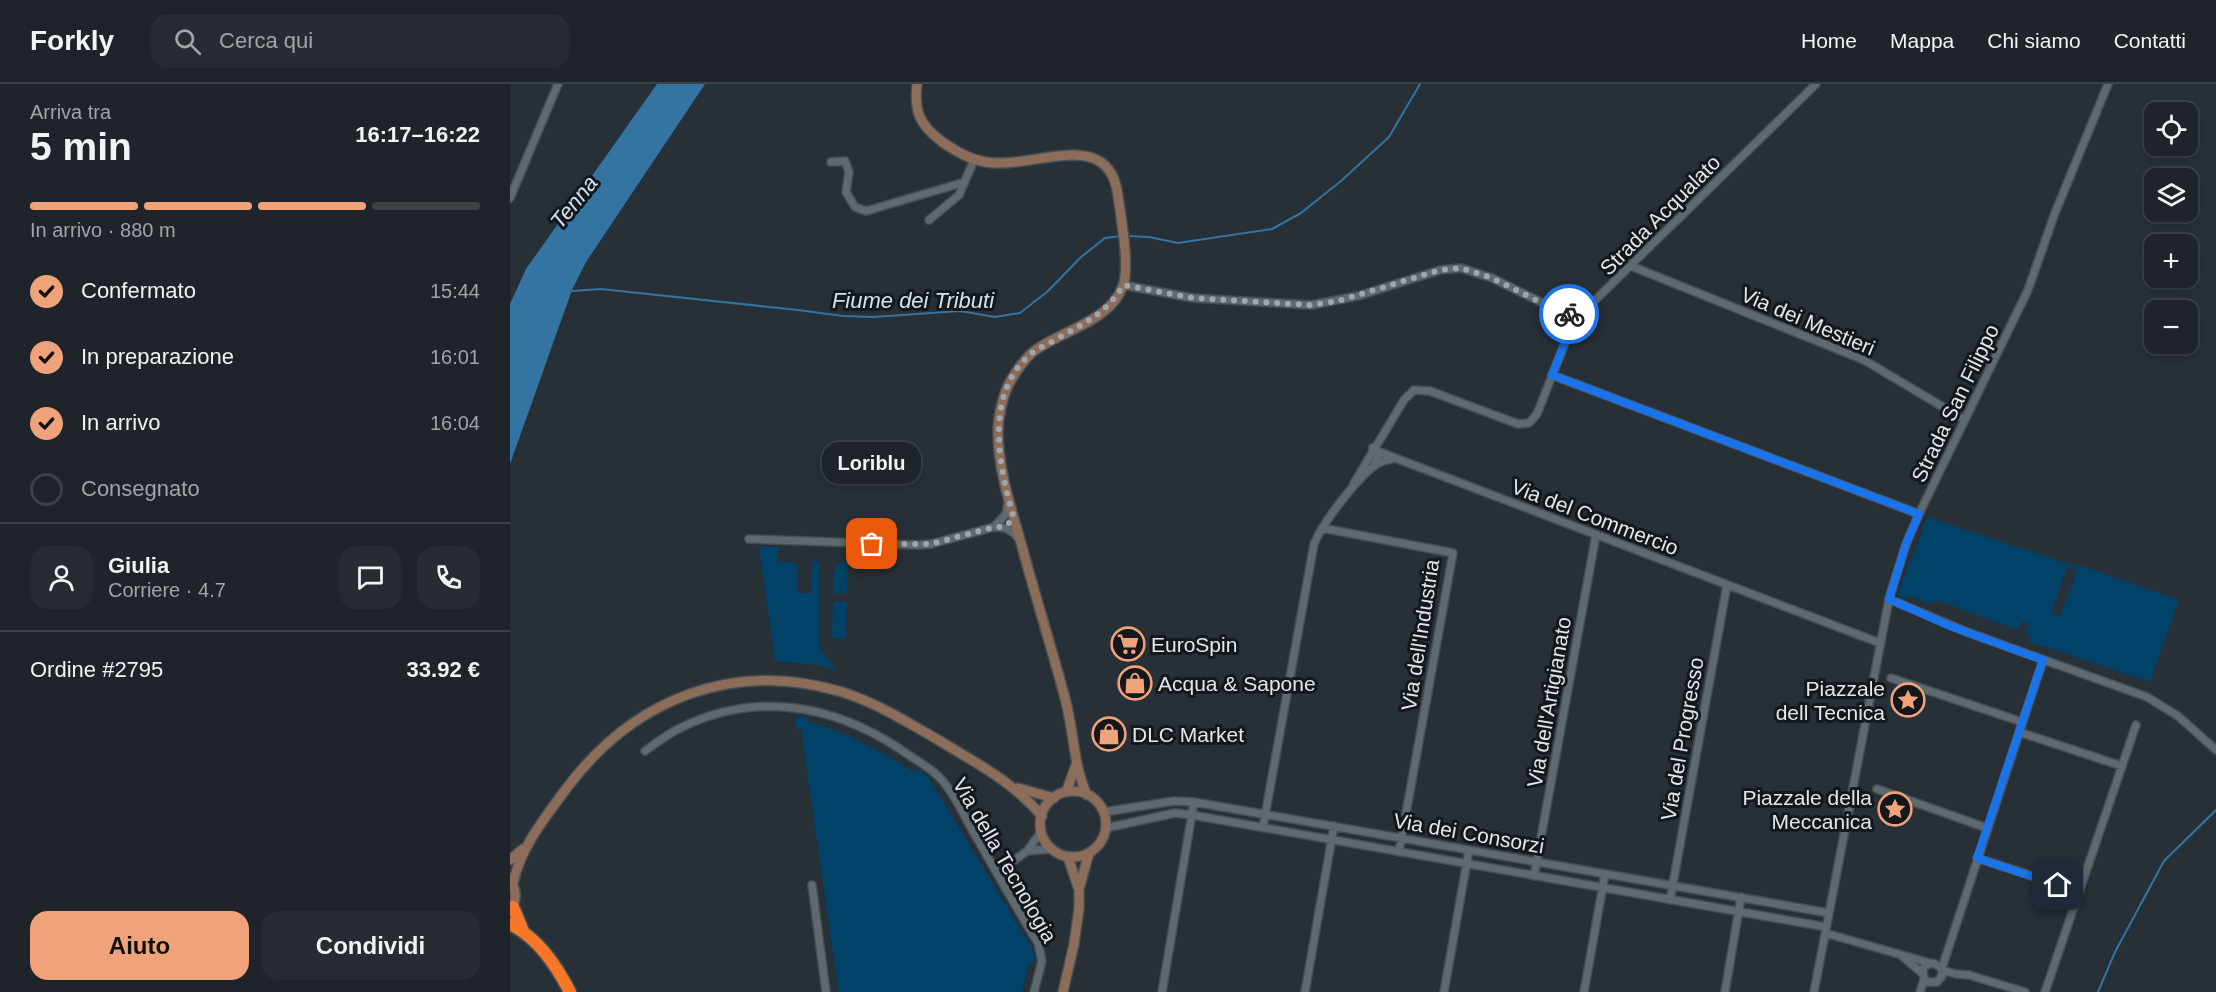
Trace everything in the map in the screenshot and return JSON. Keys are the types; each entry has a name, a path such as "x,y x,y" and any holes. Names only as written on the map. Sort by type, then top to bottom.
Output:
{"highway":[{"path":"512,909 523,931"},
{"path":"510,924 523,931 543,950 558,969 570,992"}],"main road":[{"path":"916,84 915,104 921,121 931,134 974,160 998,164 1079,155 1095,158 1110,169 1117,181 1124,257 1123,285 1116,298 1099,315 1033,352 1008,386 1001,408 998,432 1008,500 1068,710 1076,765 1087,795"},
{"path":"512,909 515,891 511,881 525,847 571,782 599,749 656,708 731,682 776,680 805,683 843,693 879,707 912,724 1015,788 1042,816"},
{"path":"1066,792 1076,765"},
{"path":"1015,788 1054,798"},
{"path":"1066,792 1087,795 1094,799 1104,812 1106,828 1103,838 1089,853 1079,857 1068,857 1052,849 1045,842 1041,832 1042,816 1046,806 1054,798 1066,792"},
{"path":"510,860 525,847"},
{"path":"1063,992 1074,944 1079,909 1079,889 1089,853"},
{"path":"1068,857 1079,889"}],"street":[{"path":"510,198 558,84"},
{"name":"Strada Acqualato","path":"1574,315 1589,308 1816,84"},
{"name":"Strada San Filippo","path":"1814,992 1889,599 1906,544 2028,290 2055,213 2108,84"},
{"path":"928,220 959,195 974,160"},
{"path":"831,162 845,161 849,172 846,192 855,207 867,211 965,182"},
{"name":"Via dei Mestieri","path":"1631,266 1864,360 1965,420"},
{"path":"1123,285 1193,298 1311,305 1348,298 1440,270 1461,268 1492,278 1550,307 1574,315 1537,414 1529,423 1524,425 1430,391 1414,390 1404,400 1349,492 1322,528 1314,544 1263,827"},
{"path":"1552,375 1919,514"},
{"path":"1349,492 1374,465 1378,457 1375,450"},
{"name":"Via del Commercio","path":"1375,450 1880,643"},
{"path":"1374,465 1395,458"},
{"path":"1002,524 1008,500"},
{"path":"749,539 931,544 1012,521 1013,515"},
{"path":"1002,524 1012,530 1020,540"},
{"name":"Via dell'Industria","path":"1322,528 1453,553 1399,852"},
{"name":"Via dell'Artigianato","path":"1534,876 1596,535"},
{"name":"Via del Progresso","path":"1670,900 1727,585"},
{"path":"1889,599 1947,624 2148,697 2178,716 2216,750"},
{"path":"1923,982 1923,969 1937,966 1943,958 2043,660"},
{"path":"1891,678 2022,722"},
{"name":"Via della Tecnologia","path":"645,751 679,729 732,710 762,706 812,710 839,717 889,742 938,776 950,792 997,873 1041,952 1042,961 1034,992"},
{"path":"2045,992 2136,725"},
{"path":"2019,732 2122,766"},
{"path":"1877,789 1987,828"},
{"name":"Via dei Consorzi","path":"1104,812 1174,801 1194,802 1829,913"},
{"path":"1162,992 1194,802"},
{"name":"Via dei Consorzi","path":"1106,828 1175,813 1192,814 1738,912 1826,930 1956,974 1969,975 2025,992"},
{"path":"1305,992 1334,826"},
{"path":"997,873 1028,852 1041,832"},
{"path":"1028,852 1052,849"},
{"path":"1444,992 1469,850"},
{"path":"1977,858 2079,891"},
{"path":"1584,992 1605,874"},
{"path":"812,885 826,992"},
{"path":"1725,992 1741,897"},
{"path":"1895,952 1910,962 1923,982"},
{"path":"1937,966 1941,980"},
{"path":"1923,982 1937,982 1956,974"}],"shaded area":[{"path":"1927,517 2078,567 2083,566 2179,600 2150,682 2028,641 2031,636 2025,633 2029,624 2023,621 2017,630 1937,600 1930,604 1909,596 1904,600 1898,594 1912,555 1915,553","holes":["2067,567 2077,571 2060,617 2051,614"]},
{"path":"759,546 778,547 778,561 795,563 798,568 798,593 811,593 813,559 819,563 819,648 837,670 818,665 775,661"},
{"path":"841,562 848,562 847,593 833,593 834,572"},
{"path":"833,602 847,602 846,638 832,638"},
{"path":"798,716 808,717 807,722 863,742 914,772 917,768 929,778 1031,946 1035,957 1034,963 1029,963 1022,992 839,992 801,729 796,729 795,719"}],"water":[{"name":"Tenna","path":"657,84 705,84 586,262 572,290 510,464 510,304 526,269"}],"waterway":[{"name":"Fiume dei Tributi","path":"1127,236 1149,237 1178,243 1272,229 1301,213 1341,181 1389,137 1420,84"},
{"name":"Fiume dei Tributi","path":"571,291 601,289 843,316 873,317 960,311 995,317 1020,313 1048,291 1081,257 1105,238 1122,236"},
{"path":"2098,992 2115,952 2164,861 2216,810"}],"way so far":[{"path":"872,544 931,544 994,527 1003,527 1012,521 1013,515 1008,500 998,432 1001,408 1008,386 1033,352 1099,315 1116,298 1123,285 1193,298 1311,305 1358,296 1440,270 1461,268 1492,278 1569,314"}],"place":[{"name":"Loriblu","path":"872,544"},
{"name":"EuroSpin","path":"1128,644"},
{"name":"Acqua & Sapone","path":"1135,683"},
{"name":"Piazzale dell Tecnica","path":"1908,700"},
{"name":"DLC Market","path":"1109,734"},
{"name":"Piazzale della Meccanica","path":"1895,809"}],"route":[{"path":"1569,314 1574,315 1574,320 1552,375 1919,514 1906,544 1889,599 1950,626 2043,660 1977,858 2058,885"}]}
